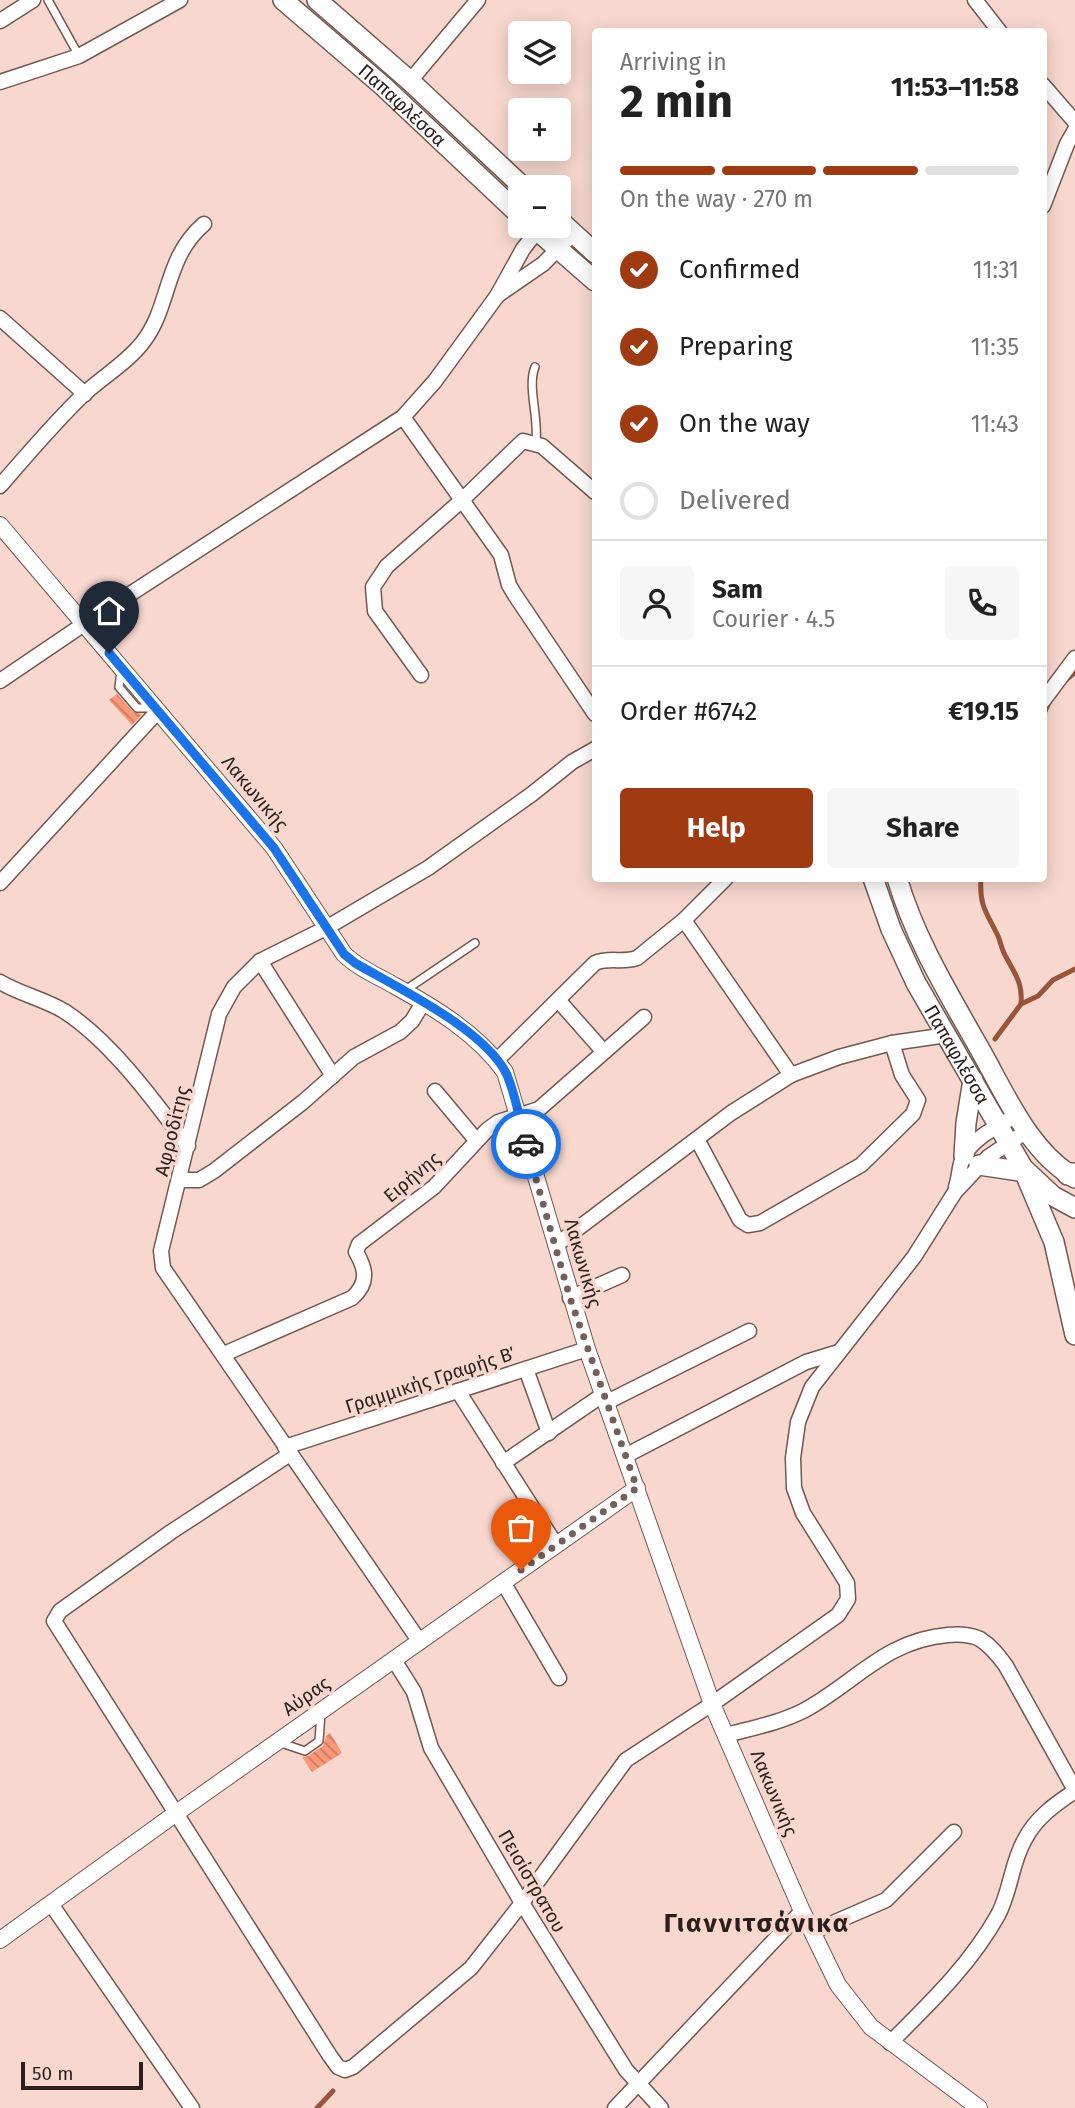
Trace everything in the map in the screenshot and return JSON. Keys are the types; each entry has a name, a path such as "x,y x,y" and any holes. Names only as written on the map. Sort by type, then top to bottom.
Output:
{"main road":[{"name":"Παπαφλέσσα","path":"284,0 383,86 508,204"},
{"name":"Παπαφλέσσα","path":"317,0 410,81 510,175"},
{"path":"571,230 592,250"},
{"path":"547,238 592,278"},
{"name":"Παπαφλέσσα","path":"875,882 903,956 1024,1170 1053,1196 1075,1208"},
{"name":"Παπαφλέσσα","path":"898,882 936,973 1022,1123 1051,1160 1073,1175"},
{"path":"973,1080 966,1123 972,1161 1024,1170 1054,1242 1075,1335"}],"street":[{"path":"0,21 33,0"},
{"path":"0,82 79,56 180,0"},
{"path":"410,81 478,0"},
{"path":"975,0 997,28"},
{"path":"1047,90 1075,122"},
{"path":"1047,196 1075,130"},
{"path":"0,486 37,442 144,341 155,320 181,251 204,224"},
{"path":"497,296 526,278 574,233"},
{"path":"0,681 403,417 435,382 497,296 530,238"},
{"path":"0,318 85,394"},
{"path":"403,417 501,555 509,585 592,710"},
{"path":"421,675 376,611 373,587 387,566 525,441 536,442 592,489"},
{"name":"Λακωνικής","path":"0,525 274,848 349,959 404,991 470,1035 497,1060 508,1077 570,1298 587,1349 712,1703 802,1911 838,1985 871,2027 979,2108"},
{"path":"1047,696 1075,658"},
{"path":"0,883 157,710"},
{"name":"Αφροδίτης","path":"419,1642 161,1263 162,1243 180,1180 219,1014 234,987 260,961 326,928 428,868 572,762 592,751"},
{"path":"497,1060 595,963 635,959 684,920 722,882"},
{"path":"684,920 791,1075"},
{"path":"260,961 333,1076"},
{"path":"0,982 60,1009 79,1023 144,1089 188,1146"},
{"path":"558,1000 604,1052"},
{"path":"180,1180 199,1180 205,1177 285,1117 354,1057 400,1032 412,1021 423,1003"},
{"name":"Ειρήνης","path":"224,1354 355,1295 366,1273 356,1252 357,1247 433,1187 455,1167 476,1140 495,1124 542,1106 644,1017"},
{"path":"556,1245 757,1095 791,1075 839,1057 891,1043 947,1035"},
{"path":"697,1139 740,1220 748,1225 761,1223 861,1165 913,1114 918,1100 902,1075 891,1043"},
{"path":"435,1091 476,1140"},
{"path":"175,1814 338,2067 345,2070 360,2061 471,1968 626,1760 838,1615 848,1599 848,1583 816,1538 794,1488 793,1458 798,1422 812,1387 914,1257 972,1161 1004,1133 1022,1123"},
{"path":"570,1298 622,1275"},
{"path":"503,1462 605,1398 749,1331"},
{"name":"Γραμμικής Γραφής Β΄","path":"175,1814 57,1628 55,1618 60,1611 287,1450 587,1349"},
{"path":"625,1456 806,1362 839,1352"},
{"path":"526,1369 549,1433"},
{"path":"458,1391 556,1545"},
{"name":"Αύρας","path":"0,1940 637,1488"},
{"path":"503,1583 559,1678"},
{"path":"726,1735 786,1719 803,1711 901,1646 927,1637 977,1637 1006,1665 1075,1791 1052,1807 1024,1840 1007,1897 957,1975 890,2043"},
{"name":"Πεισίστρατου","path":"394,1660 414,1692 431,1748 522,1903 620,2060 661,2108"},
{"path":"812,1932 886,1900 954,1832"},
{"path":"51,1904 192,2108"},
{"path":"615,2108 802,1911"}],"lane":[{"path":"48,0 79,56"},
{"path":"535,367 531,382 537,422 536,442"},
{"path":"404,991 475,943"},
{"path":"277,1742 305,1751 319,1741 321,1712"}],"building":[{"path":"117,694 133,712 142,714 132,725 109,700"},
{"path":"330,1733 342,1753 312,1772 302,1757 323,1746"}],"waterway":[{"path":"1064,682 1075,672"},
{"path":"1047,707 1050,700"},
{"path":"981,882 987,915 1018,979 1021,1004"},
{"path":"995,1039 1021,1004 1038,996 1053,980 1075,969"},
{"path":"317,2108 333,2091"}],"way so far":[{"path":"521,1570 637,1488 570,1298 526,1144"}],"district":[{"name":"Γιαννιτσάνικα","path":"757,1923"}],"route":[{"path":"109,653 274,848 344,954 439,1013 492,1055 508,1077 526,1144"}]}
